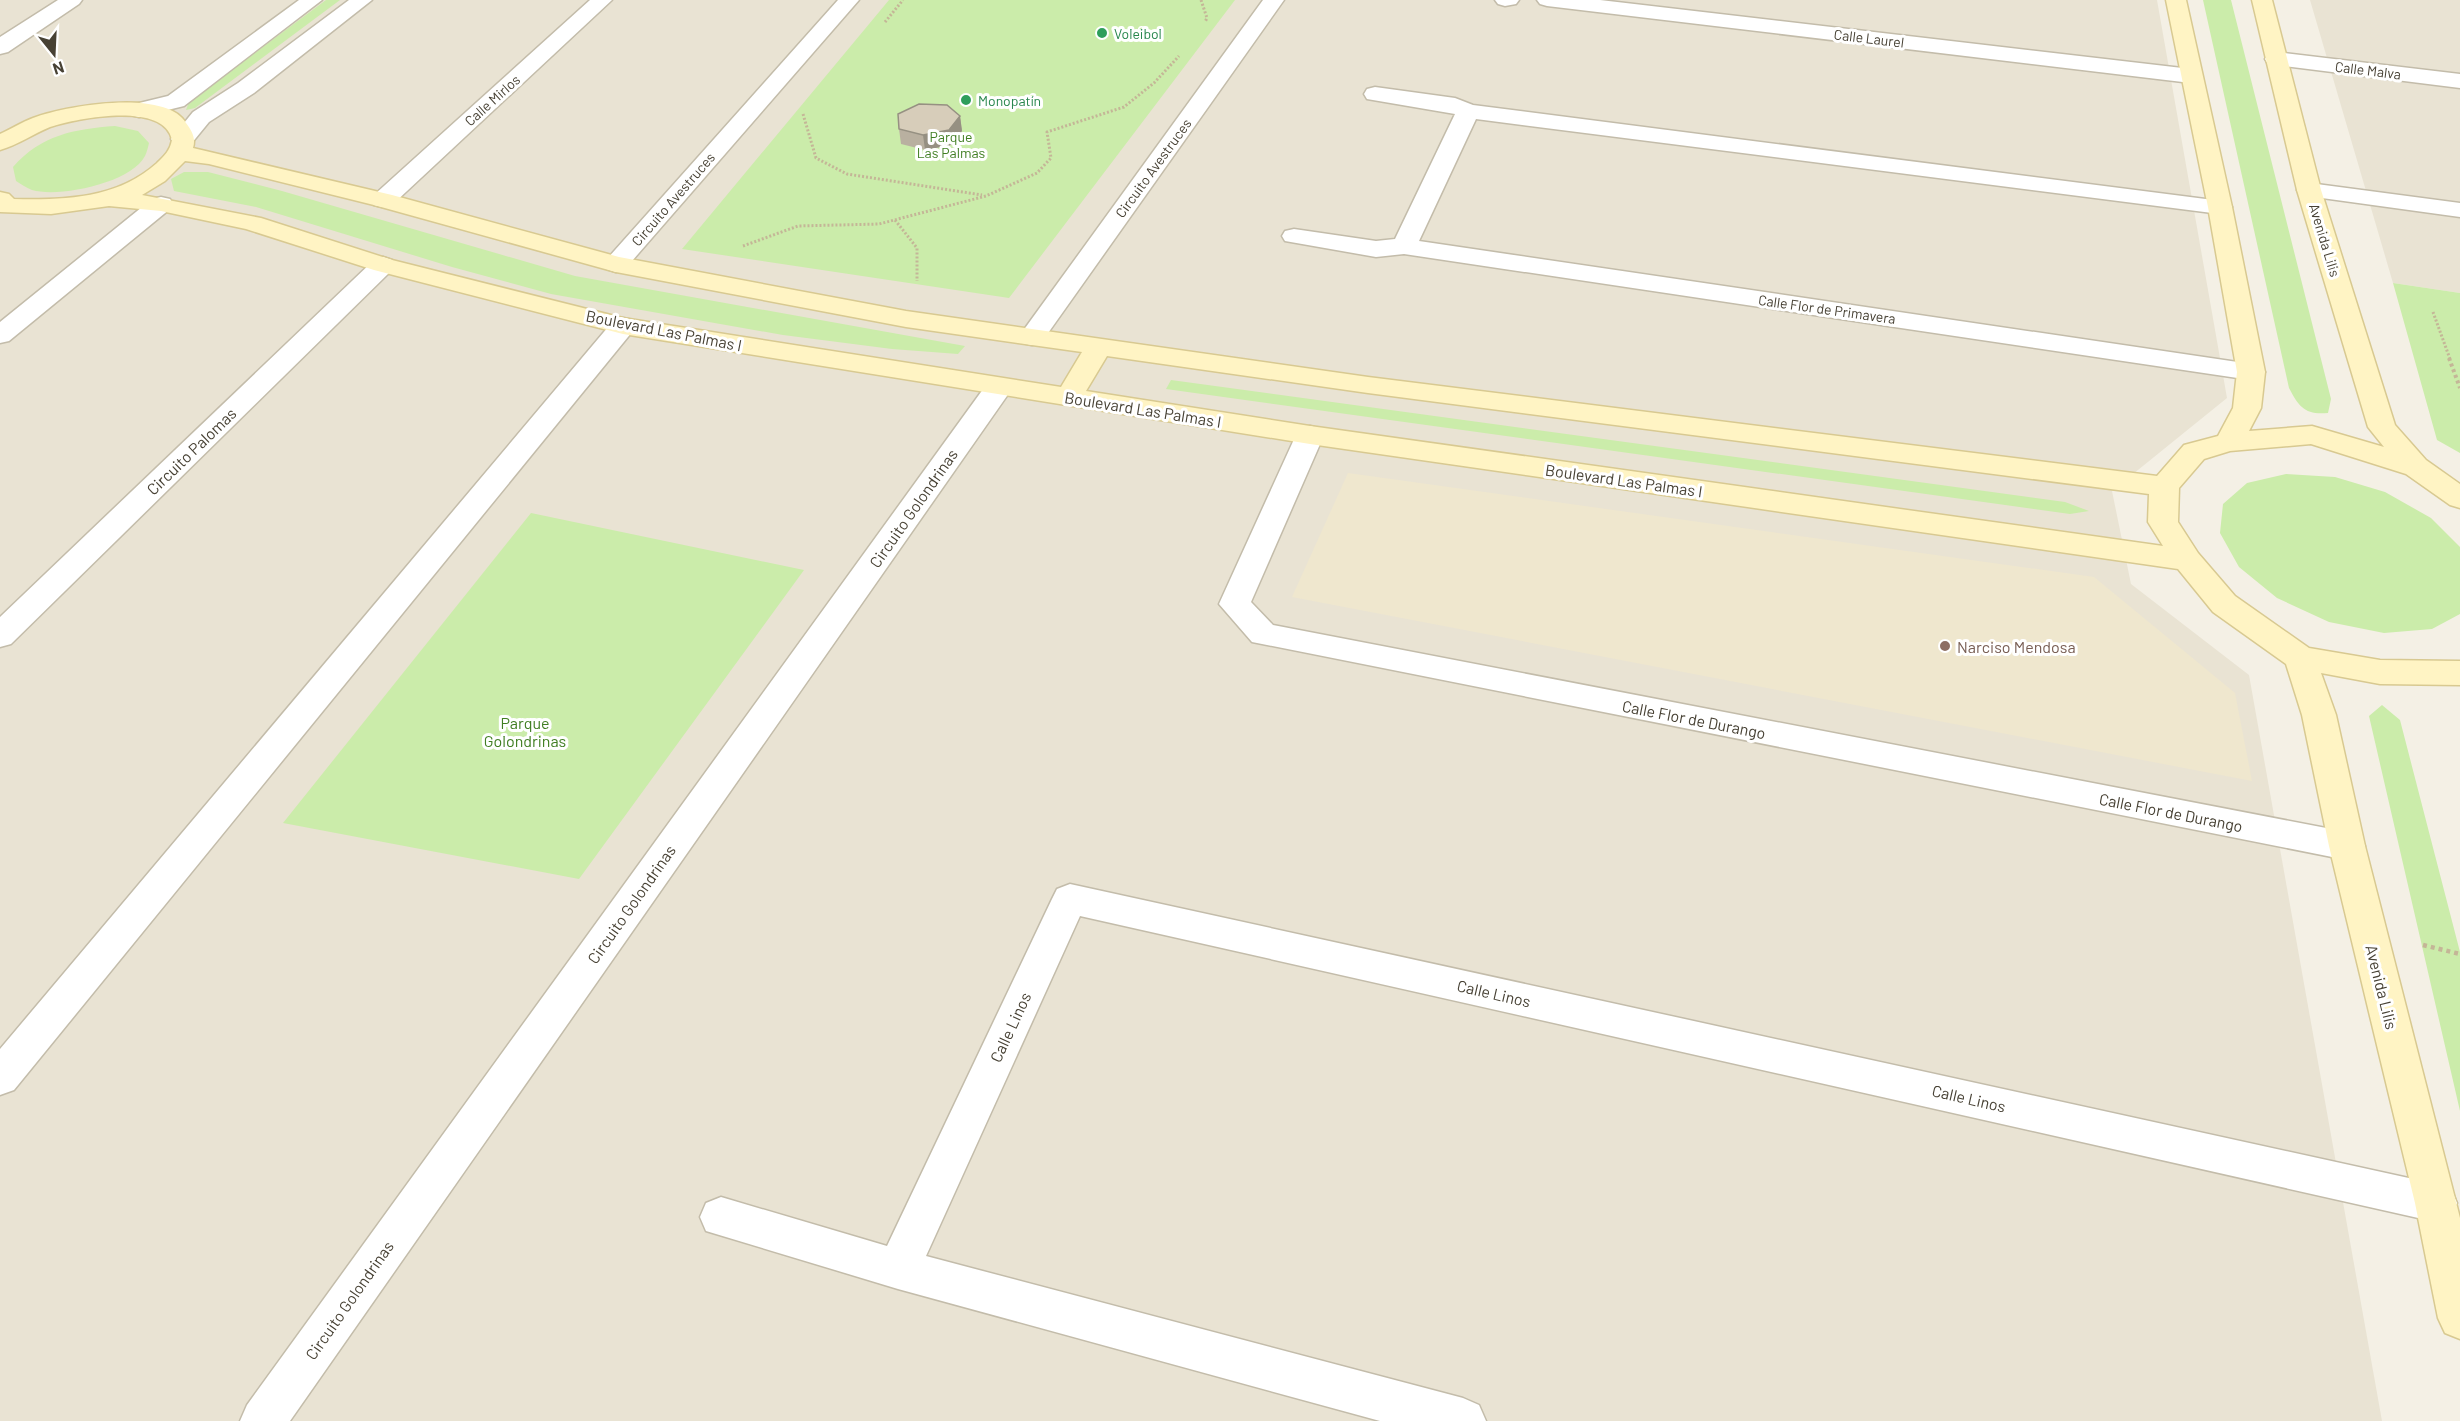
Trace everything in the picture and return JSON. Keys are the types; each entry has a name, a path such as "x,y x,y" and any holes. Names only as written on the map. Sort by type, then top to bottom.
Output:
{"street":[{"path":"0,47 72,0"},
{"path":"139,110 176,101 312,0"},
{"path":"2,205 54,207 112,199 145,184 164,171 201,117 246,88 362,0"},
{"name":"Calle Mirlos","path":"383,200 602,0"},
{"name":"Circuito Avestruces","path":"616,264 849,0"},
{"name":"Circuito Avestruces","path":"1032,336 1274,0"},
{"name":"Calle Laurel","path":"1547,0 2191,76"},
{"path":"2176,0 2220,207 2251,372 2247,408 2229,442"},
{"name":"Avenida Lilis","path":"2262,0 2309,190 2382,427 2416,467"},
{"name":"Calle Malva","path":"2277,59 2460,81"},
{"path":"1375,94 1455,105 1468,111 2220,207"},
{"path":"0,143 42,123 99,110 139,110 165,116 177,124 182,146"},
{"path":"1404,246 1468,111"},
{"path":"0,117 42,123"},
{"path":"182,146 208,157 383,200 616,264 906,319 1368,385 2164,486"},
{"path":"2309,190 2460,210"},
{"name":"Boulevard Las Palmas I","path":"112,199 161,204 252,223 382,265 623,326 1310,435 2187,560"},
{"path":"0,334 161,204"},
{"name":"Calle Flor de Primavera","path":"1294,236 1376,249 1404,246 2251,372"},
{"name":"Circuito Palomas","path":"0,636 382,265"},
{"path":"0,1078 623,326"},
{"path":"1068,398 1099,346"},
{"name":"Circuito Golondrinas","path":"263,1421 999,387"},
{"name":"Calle Flor de Durango","path":"1310,435 1235,604 1263,634 2346,846"},
{"path":"2459,682 2380,672 2300,658 2224,604 2187,560 2163,522 2164,486 2194,452 2229,442 2312,435 2416,467 2460,498"},
{"name":"Avenida Lilis","path":"2300,658 2319,715 2346,846 2436,1203 2460,1318"},
{"name":"Calle Linos","path":"898,1269 1070,899 2436,1203"},
{"path":"721,1217 898,1269 1463,1421"}],"path":[{"path":"882,26 903,0"},
{"path":"1201,0 1207,18 1203,26"},
{"path":"663,274 798,226 879,224 986,196 1037,173 1051,158 1047,132 1124,107 1154,83 1181,54"},
{"path":"802,113 816,158 847,174 986,196"},
{"path":"895,220 917,248 918,278 906,319"},
{"path":"2433,312 2460,388"},
{"path":"2422,945 2460,954"}],"shaded area":[{"path":"0,0 2157,0 2227,398 2112,491 2131,584 2249,675 2382,1421 0,1421"},
{"path":"2310,0 2460,0 2460,293 2393,283"},
{"path":"1348,473 2094,577 2235,693 2252,781 1292,597"}],"green space":[{"path":"326,0 340,0 195,108 186,110 189,102"},
{"name":"Parque Las Palmas","path":"889,0 1235,0 1009,298 682,249"},
{"path":"2203,0 2231,0 2331,399 2328,413 2308,411 2300,405 2289,388"},
{"path":"115,126 138,131 149,143 145,156 137,166 125,174 93,186 59,192 32,190 16,181 13,167 24,156 47,141 72,132"},
{"path":"184,172 208,172 282,191 575,276 965,346 958,354 892,349 783,335 551,294 452,267 256,207 174,191 171,179"},
{"path":"2393,283 2460,293 2460,453 2437,440"},
{"path":"1171,380 2065,502 2089,511 2070,514 1166,389"},
{"path":"2286,474 2335,477 2385,492 2431,518 2460,547 2460,614 2432,629 2384,633 2329,622 2277,598 2239,567 2220,533 2223,504 2247,483"},
{"name":"Parque Golondrinas","path":"531,513 804,570 579,879 283,823"},
{"path":"2382,705 2400,720 2460,952 2460,1111 2369,716"}],"building":[{"path":"919,104 947,105 960,116 949,130 923,135 899,129 898,114"}],"place":[{"name":"Voleibol","path":"1102,33"},
{"name":"Monopatín","path":"966,100"},
{"name":"Narciso Mendosa","path":"1945,646"}]}
